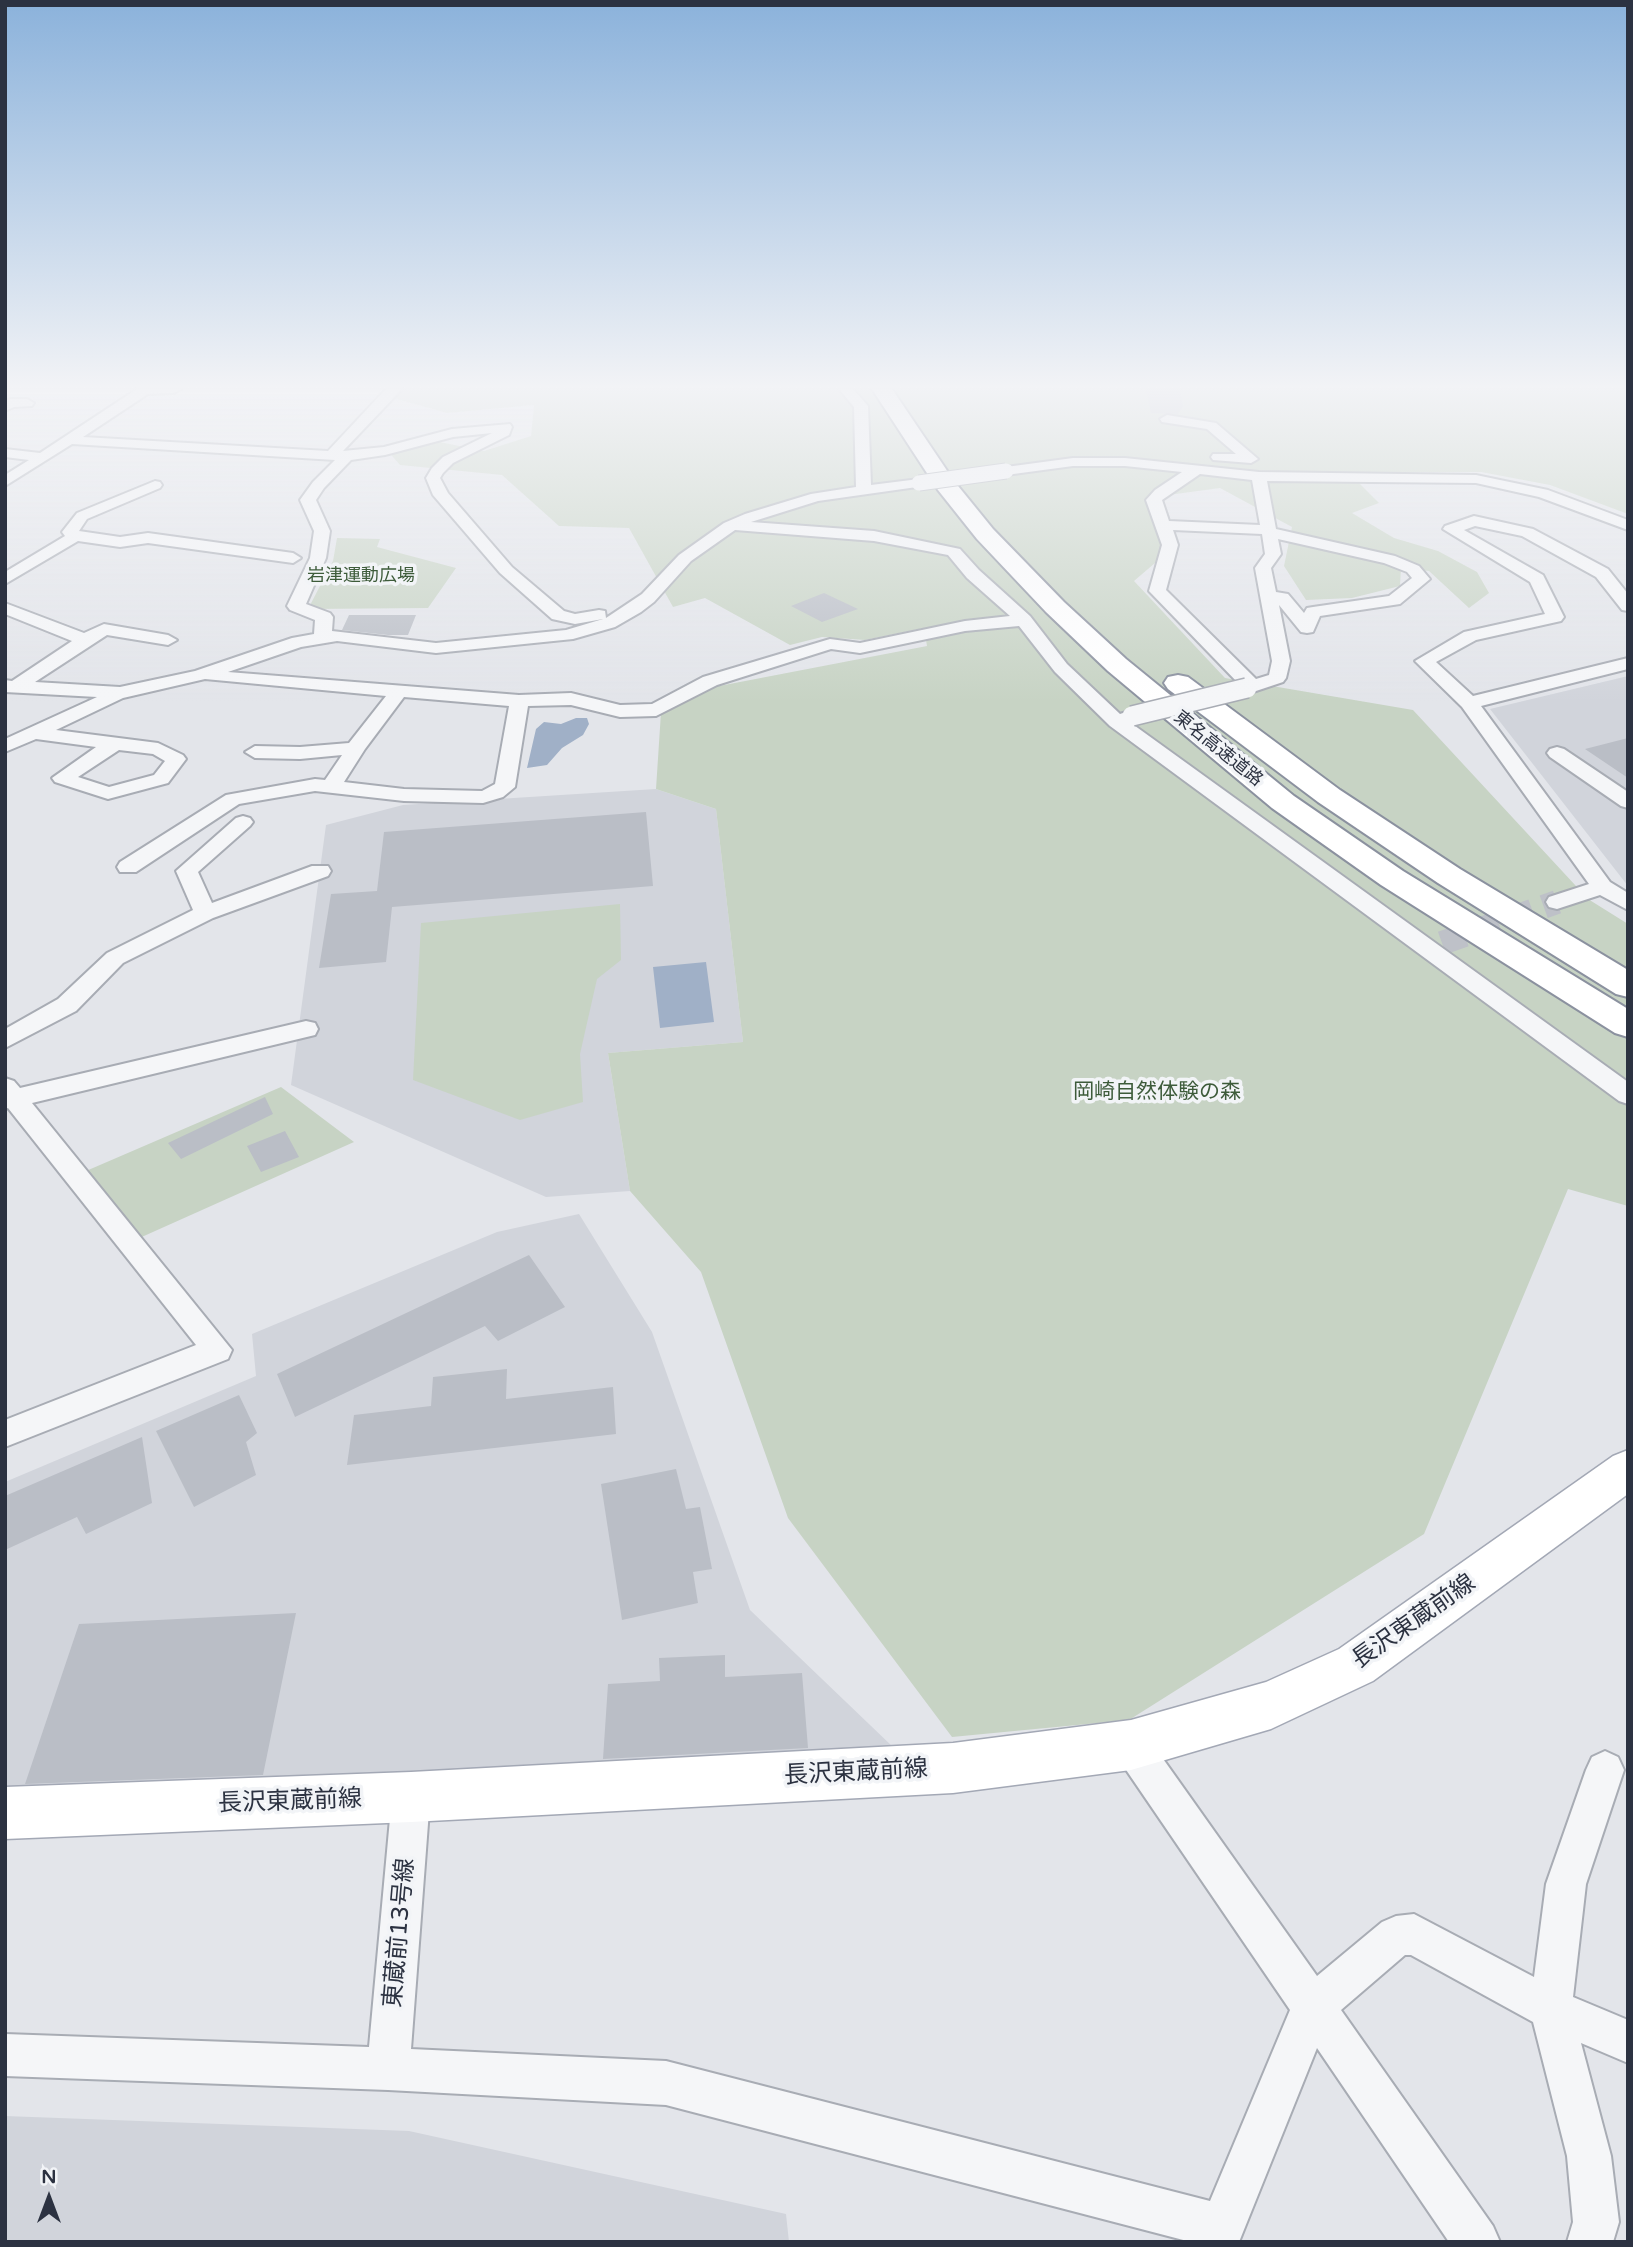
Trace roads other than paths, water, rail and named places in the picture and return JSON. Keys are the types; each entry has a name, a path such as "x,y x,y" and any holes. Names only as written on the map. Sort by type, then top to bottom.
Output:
{"highway":[{"name":"東名高速道路","path":"955,494 1099,627 1329,796 1450,876 1628,986"},
{"name":"東名高速道路","path":"1021,556 1066,585 1099,627 1191,728 1283,802 1392,878 1628,1025"}],"main road":[{"name":"長沢東蔵前線","path":"5,1813 411,1797 953,1768 1131,1745 1271,1705 1356,1665 1628,1469"}],"street":[{"path":"134,494 82,516 70,533 120,542 148,538 293,558"},
{"path":"312,494 308,500 322,531 318,558 296,606 324,617 323,639"},
{"path":"440,494 506,570 558,615 575,619 635,608"},
{"path":"5,746 120,693 200,676 298,642 337,636 428,648 567,635 609,623 648,598 685,558 730,526 816,497 838,494"},
{"path":"1159,494 1154,500 1170,545 1157,591 1250,687"},
{"path":"1125,719 1277,678 1281,661 1263,568 1273,554 1262,494"},
{"path":"1545,494 1628,525"},
{"path":"1628,606 1602,573 1527,532 1474,521 1451,528 1537,579 1555,617 1470,636 1424,661 1469,703 1602,887 1628,903"},
{"path":"1163,525 1269,531 1390,559 1413,569 1422,579 1394,600 1313,612 1307,628 1282,598 1269,595"},
{"path":"730,526 874,536 954,552 973,574 1024,621 1061,668 1125,719 1433,945 1628,1095"},
{"path":"5,579 75,536"},
{"path":"5,608 85,640"},
{"path":"200,676 519,701 571,699 620,711 656,710 710,681 830,644 860,648 965,626 1024,621"},
{"path":"9,687 104,629 168,640"},
{"path":"1469,703 1628,663"},
{"path":"9,687 120,693"},
{"path":"331,786 354,754 355,748 399,691"},
{"path":"128,867 233,799 315,785 404,795 483,796 496,793 505,787 519,701"},
{"path":"33,733 158,749 176,759 161,779 108,793 62,778 115,744"},
{"path":"256,752 300,754 355,748"},
{"path":"1557,754 1628,802"},
{"path":"205,914 187,871 243,822"},
{"path":"5,1040 67,1005 115,958 205,914 320,871"},
{"path":"1558,902 1602,887"},
{"path":"5,1434 217,1350 8,1095 306,1029"},
{"path":"1131,1745 1477,2242"},
{"path":"1590,2242 1596,2222 1589,2157 1551,2009 1566,1884 1605,1770"},
{"name":"東蔵前13号線","path":"388,2069 411,1797"},
{"path":"5,2055 388,2069 666,2083 1219,2235 1312,2008 1396,1936 1415,1934 1551,2009 1628,2042"}],"water":[{"path":"576,718 587,718 589,724 583,735 562,748 547,765 527,768 536,729 544,722 561,724"},
{"path":"706,962 714,1022 660,1028 653,967"}],"tunnel":[{"path":"1442,943 1557,902"}],"park label":[{"name":"岩津運動広場","path":"361,576"},
{"name":"岡崎自然体験の森","path":"1157,1092"}]}
